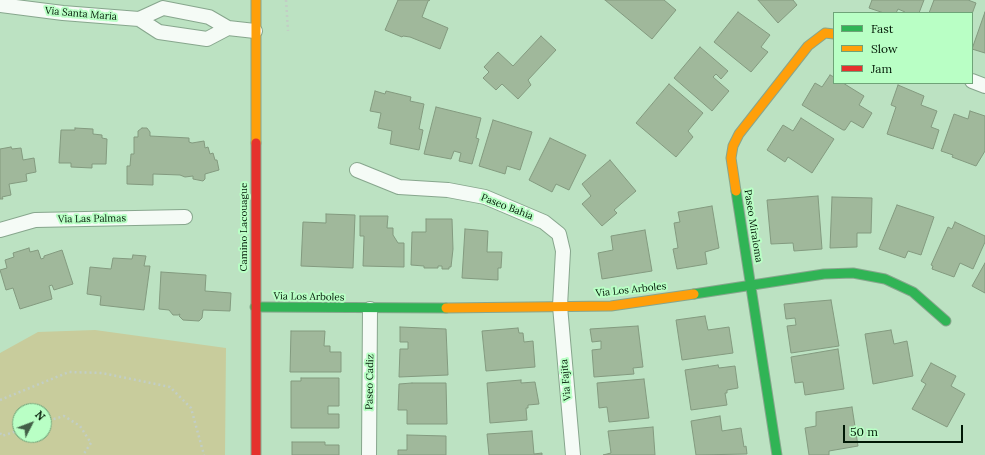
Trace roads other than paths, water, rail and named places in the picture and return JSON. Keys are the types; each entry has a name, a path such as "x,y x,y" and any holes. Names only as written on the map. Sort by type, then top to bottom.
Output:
{"street":[{"name":"Camino Lacouague","path":"256,0 256,455"},
{"name":"Via Santa Maria","path":"0,5 63,13 139,19 159,32 207,39 228,28"},
{"name":"Via Santa Maria","path":"139,19 163,8 209,17 228,28 255,31"},
{"path":"182,35 186,13"},
{"name":"Paseo Miraloma","path":"776,455 752,285 731,158 733,146 739,134 808,46 830,34"},
{"path":"973,81 985,86"},
{"name":"Paseo Bahia","path":"357,170 399,187 448,190 485,197 544,222 559,234 563,251 560,306"},
{"name":"Via Las Palmas","path":"0,230 35,220 185,217"},
{"name":"Via Los Arboles","path":"255,307 370,309 611,306 824,274 853,273 885,279 913,292 946,321"},
{"name":"Via Fajita","path":"560,306 573,455"},
{"name":"Paseo Cadiz","path":"369,455 370,309"}]}
